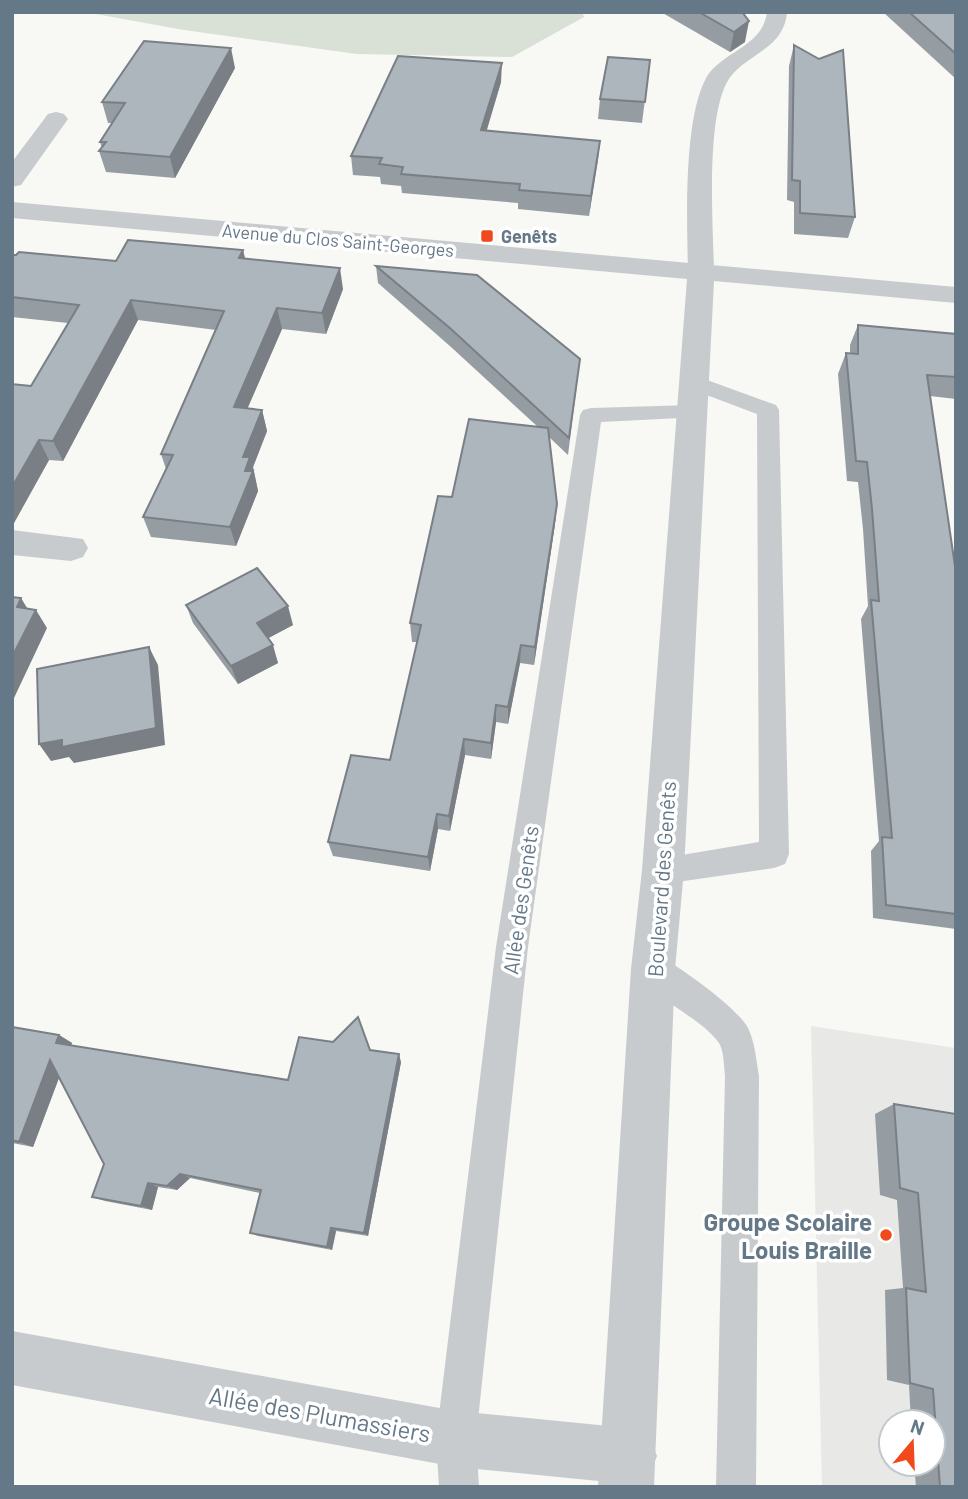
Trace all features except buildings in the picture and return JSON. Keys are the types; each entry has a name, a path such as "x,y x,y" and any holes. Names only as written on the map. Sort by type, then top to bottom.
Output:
{"street":[{"name":"Boulevard des Genêts","path":"628,1471 653,969 663,870 694,398 707,111 717,78 757,46 775,27 777,12"},
{"path":"12,180 56,120"},
{"name":"Avenue du Clos Saint-Georges","path":"12,210 956,295"},
{"path":"12,542 71,548"},
{"name":"Allée des Plumassiers","path":"12,1358 458,1463 628,1471"}],"lane":[{"path":"663,870 774,853 768,410 694,398"},
{"name":"Allée des Genêts","path":"458,1463 512,947 591,415 694,398"},
{"path":"653,969 692,997 735,1036 742,1076 736,1487"}],"shaded area":[{"path":"85,12 582,12 584,17 512,57 357,54 184,30"},
{"name":"Groupe Scolaire Louis Braille","path":"811,1026 956,1048 956,1487 822,1487"}],"place":[{"name":"Genêts","path":"487,236"},
{"name":"Groupe Scolaire Louis Braille","path":"886,1235"}]}
